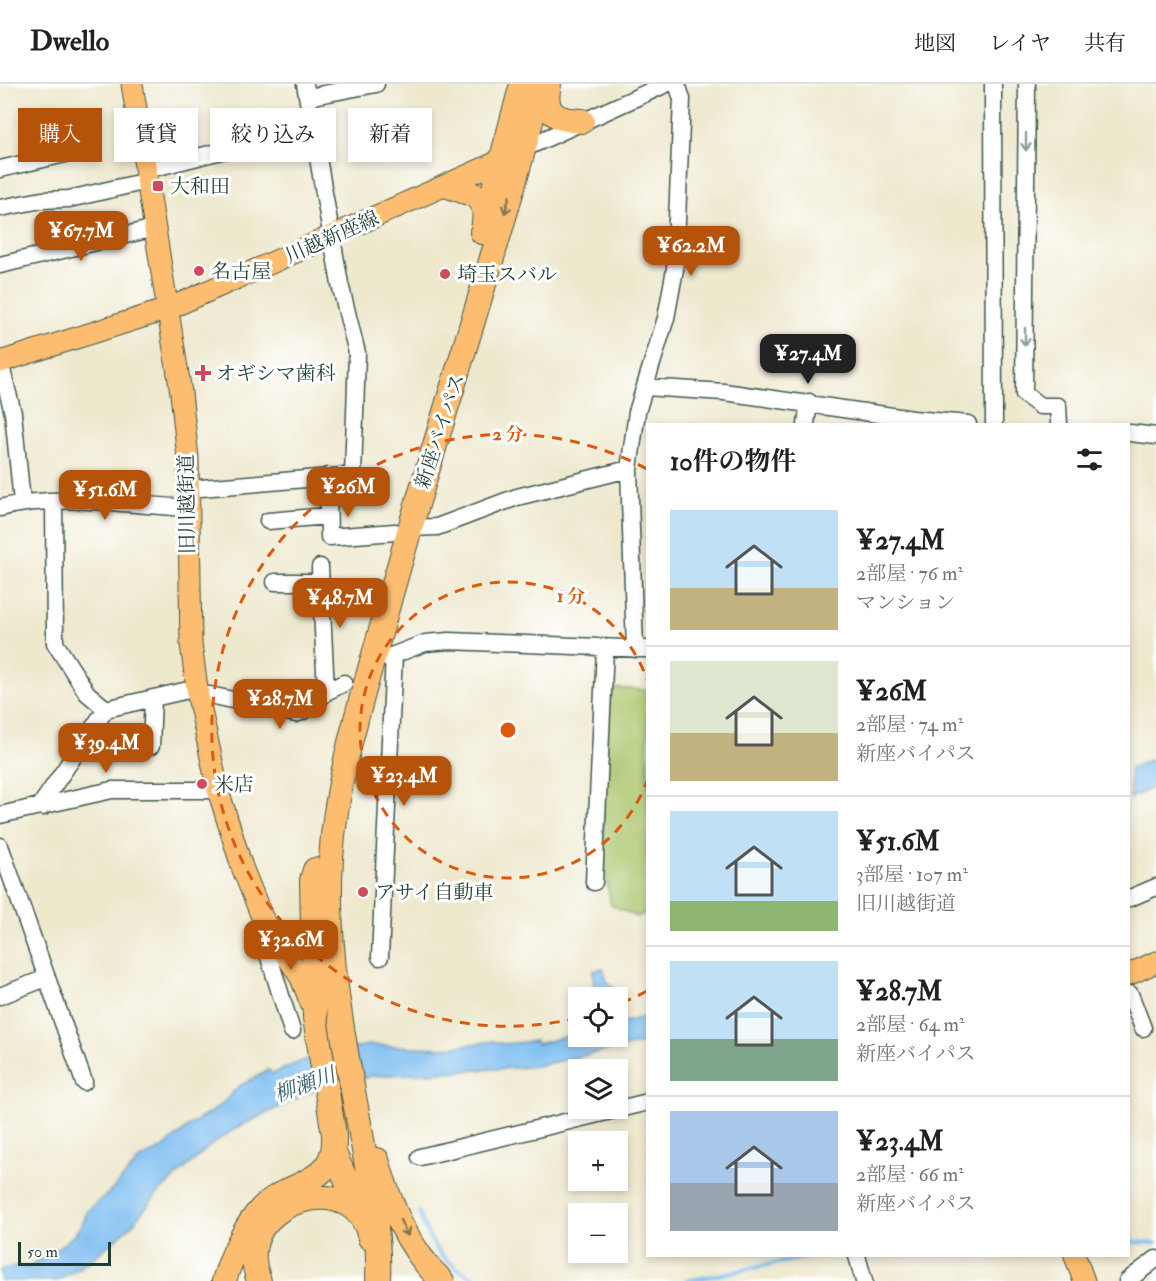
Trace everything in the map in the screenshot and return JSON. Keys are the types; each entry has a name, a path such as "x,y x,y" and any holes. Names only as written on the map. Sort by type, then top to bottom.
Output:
{"highway":[{"name":"新座バイパス","path":"332,1020 331,858 334,821 354,725 402,530 522,84"},
{"name":"新座バイパス","path":"365,1171 355,1135 324,974 315,870 322,812 341,724 402,530 461,366 541,84"},
{"path":"549,84 547,103 552,112 565,119 582,121"},
{"path":"448,186 477,196 485,211 484,223"},
{"path":"355,1135 361,1212 371,1243"},
{"path":"224,1281 240,1239 258,1214 275,1197 319,1175 355,1135"},
{"path":"355,1135 382,1221 384,1281"},
{"path":"355,1135 425,1265 442,1281"},
{"path":"365,1171 372,1281"},
{"path":"365,1171 377,1228 378,1281"},
{"path":"259,1281 253,1261 255,1243 265,1225 279,1212 312,1197 328,1197 348,1203 361,1212"}],"main road":[{"name":"旧川越街道","path":"132,84 181,393 189,499 191,644 197,692 218,790 230,832 262,917 301,978 332,1020"},
{"name":"川越新座線","path":"0,362 168,309 448,186 523,149"},
{"path":"1130,974 1156,962"},
{"path":"1075,1257 1084,1281"}],"street":[{"path":"310,108 307,90 375,84"},
{"path":"523,149 666,84"},
{"path":"380,957 390,656 425,643 449,641 641,649 629,470 637,412 666,318 675,269 682,99 677,84"},
{"path":"993,84 994,423"},
{"path":"1026,84 1024,394 1040,406 1058,406 1059,423"},
{"path":"0,208 42,200 69,200 210,157"},
{"path":"0,169 30,162"},
{"path":"0,508 22,502 189,499 328,476 353,475 357,353 332,237 319,162"},
{"path":"0,265 155,228"},
{"path":"0,362 6,414 22,502"},
{"path":"645,387 724,392 809,402 913,419 957,423"},
{"path":"806,423 809,402"},
{"path":"1130,433 1156,436"},
{"path":"328,476 329,537 437,527 517,497 629,470"},
{"path":"54,501 55,643 87,693 106,709"},
{"path":"268,521 328,516"},
{"path":"275,582 320,574 326,692"},
{"path":"594,882 604,649"},
{"path":"43,807 42,803 60,773 106,709 153,698 197,692 297,714 312,707 326,692 344,682"},
{"path":"151,746 153,698"},
{"path":"0,815 112,790 218,790"},
{"path":"0,846 84,1082"},
{"path":"1130,898 1156,887"},
{"path":"262,917 263,938 292,1031"},
{"path":"0,996 46,978"},
{"path":"1130,994 1143,1028"},
{"path":"420,1157 646,1102"},
{"path":"451,1137 509,1134"},
{"path":"857,1257 864,1281"},
{"path":"1126,1281 1156,1259"}],"green space":[{"path":"610,688 646,690 646,913 637,917 611,905 604,852 603,797"}],"water":[{"path":"1156,758 1156,786 1130,798 1130,768"},
{"path":"603,968 607,981 612,987 594,987 593,971"},
{"path":"646,1017 646,1042 628,1046 628,1021"},
{"name":"柳瀬川","path":"568,1036 568,1047 625,1047 531,1067 373,1076 315,1090 238,1127 210,1146 158,1193 130,1227 89,1262 57,1281 0,1281 0,1270 14,1266 29,1267 53,1252 74,1235 84,1221 87,1211 112,1190 141,1158 163,1148 190,1125 220,1106 239,1086 269,1070 272,1074 309,1058 368,1045 442,1048 493,1041 503,1044 536,1041 537,1044"}],"waterway":[{"path":"419,1212 429,1237 441,1255 458,1269 481,1281"},
{"path":"1130,1242 1156,1243"},
{"path":"687,1281 807,1257"}],"place":[{"name":"大和田","path":"158,186"},
{"name":"名古屋","path":"199,271"},
{"name":"埼玉スバル","path":"445,274"},
{"name":"オギシマ歯科","path":"203,373"},
{"name":"米店","path":"202,784"},
{"name":"アサイ自動車","path":"363,892"}]}
